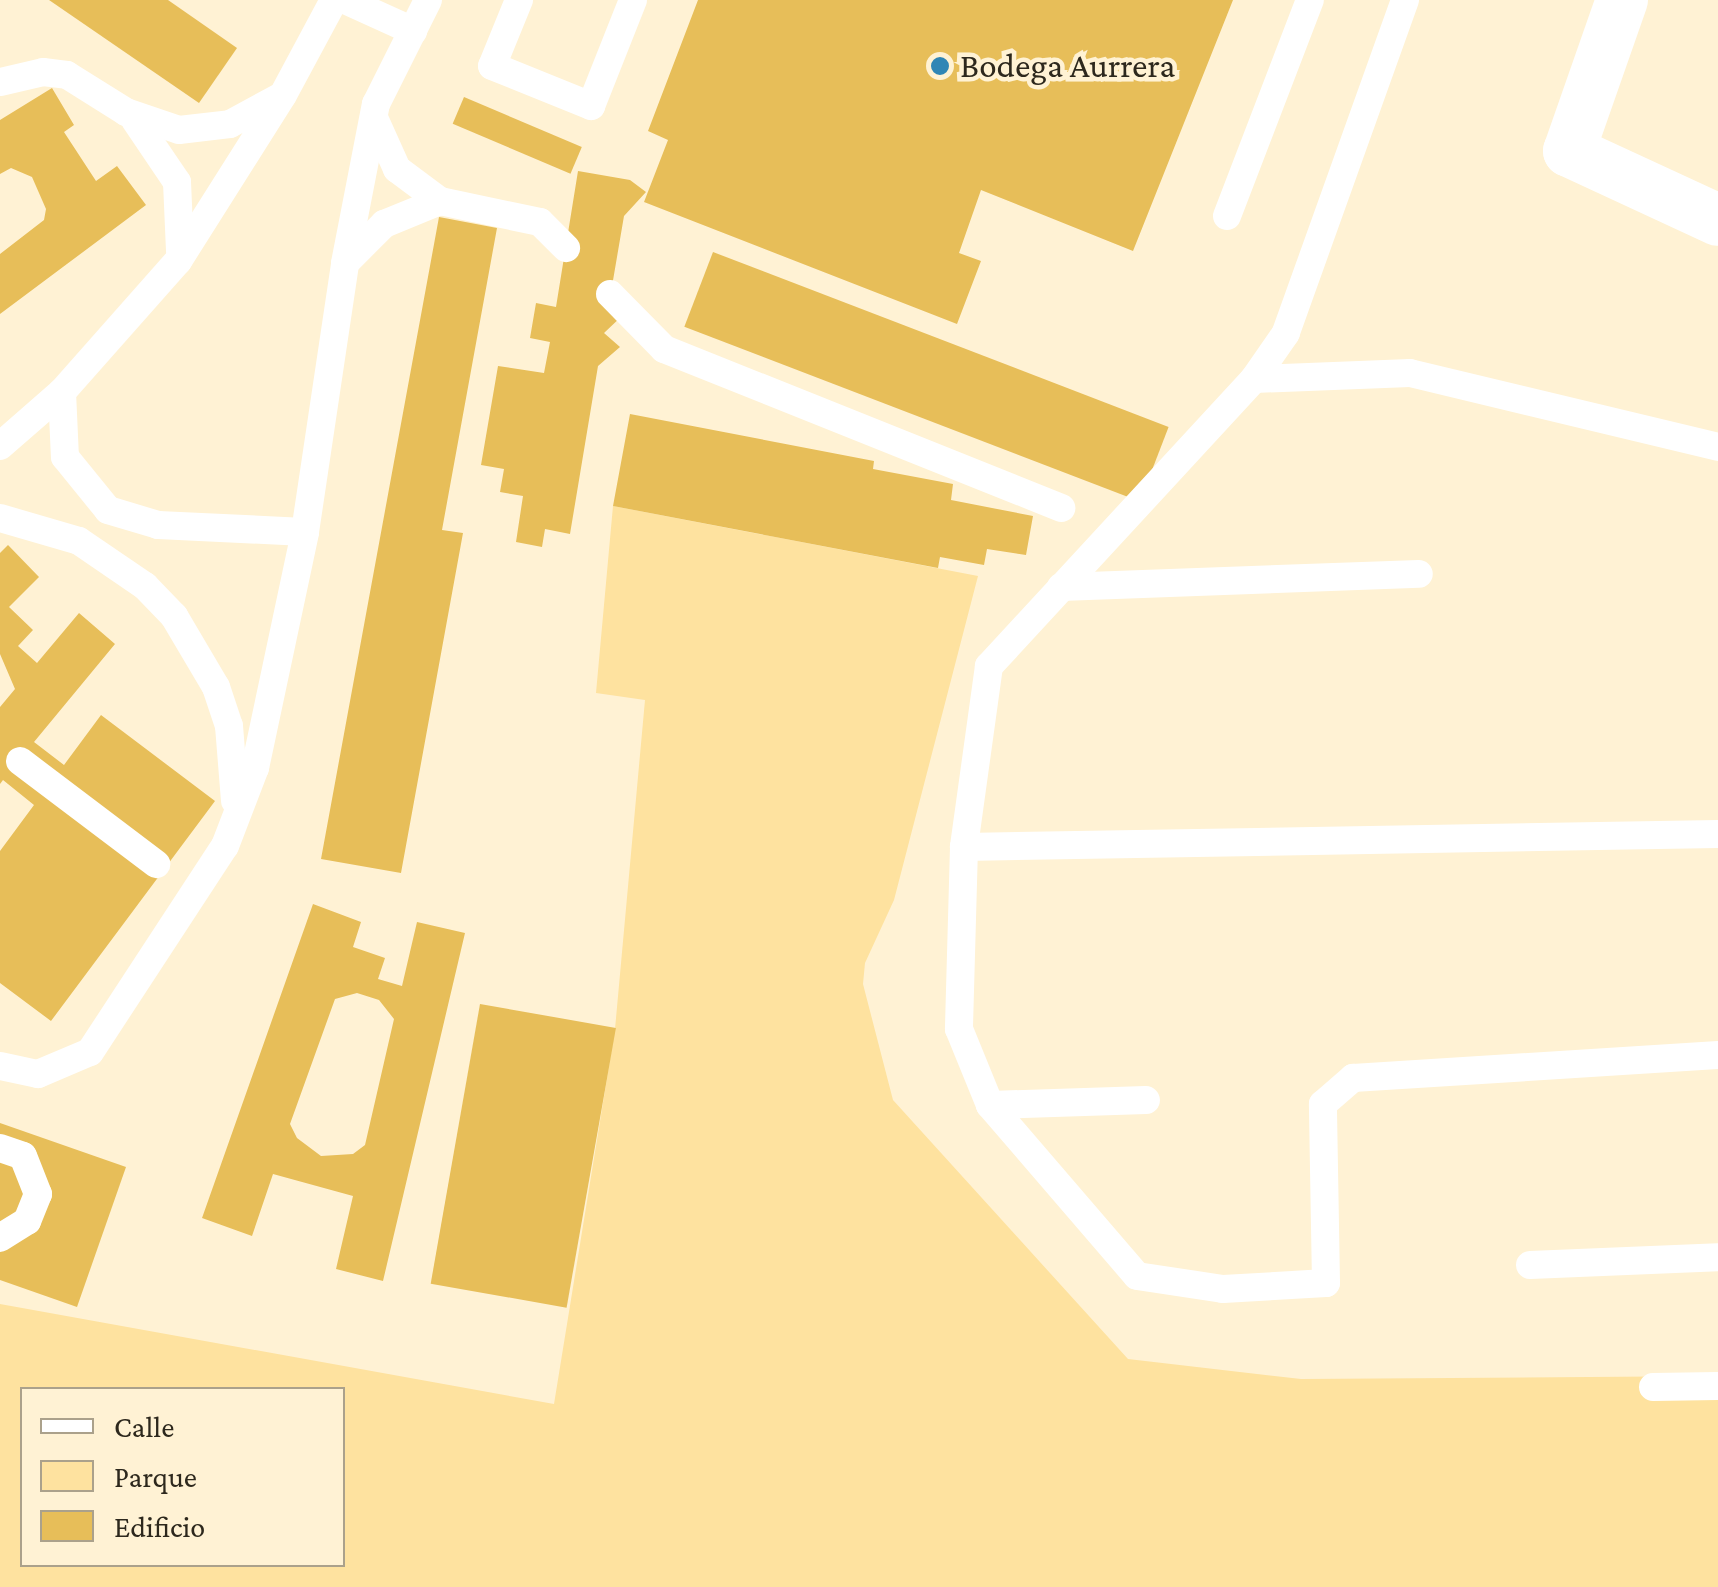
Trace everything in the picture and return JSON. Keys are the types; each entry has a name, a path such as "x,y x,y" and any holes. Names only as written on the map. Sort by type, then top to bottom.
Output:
{"street":[{"path":"1622,0 1569,152 1718,220"}],"lane":[{"path":"0,446 62,392 178,260 283,95 334,0"},
{"path":"345,0 413,31"},
{"path":"0,1066 38,1074 90,1052 225,846 254,768 305,532 345,263 376,104 428,0"},
{"path":"519,0 492,66 591,106 633,0"},
{"path":"1227,216 1310,0"},
{"path":"1405,0 1286,334 1254,379 989,666 964,847 959,1029 990,1105 1137,1276 1223,1289 1326,1284 1323,1104 1352,1078 1718,1055"},
{"path":"0,82 43,72 67,75 126,112 178,130 206,130 230,124 283,95"},
{"path":"126,112 156,144 177,182 178,260"},
{"path":"375,120 397,169 440,201 540,222 566,248"},
{"path":"345,263 384,224 440,201"},
{"path":"610,294 664,349 1060,508"},
{"path":"1254,379 1410,373 1718,446"},
{"path":"62,392 65,456 108,510 158,526 305,532"},
{"path":"0,518 42,527 113,561 146,586 190,638 229,726 236,808 225,846"},
{"path":"1062,587 1419,574"},
{"path":"20,760 156,864"},
{"path":"964,847 1718,834"},
{"path":"990,1105 1146,1100"},
{"path":"0,1148 23,1156 38,1194 27,1222 0,1238"},
{"path":"1530,1265 1718,1258"},
{"path":"1653,1387 1718,1386"}],"green space":[{"path":"613,506 978,576 894,900 865,963 863,984 893,1100 1128,1359 1301,1379 1718,1376 1718,1587 0,1587 0,1304 554,1404 615,1029 645,700 596,693"}],"building":[{"path":"49,0 168,0 237,48 199,103"},
{"name":"Bodega Aurrera","path":"698,0 1233,0 1133,251 981,190 959,253 981,261 957,324 644,202 668,140 648,131"},
{"path":"52,88 74,125 64,132 96,181 117,166 146,205 0,314 0,254 44,220 46,209 32,177 11,168 0,174 0,120"},
{"path":"464,97 582,147 570,174 453,124"},
{"path":"578,171 630,180 646,192 624,216 610,298 623,315 604,333 620,347 598,366 570,534 545,529 542,547 516,542 523,496 500,492 504,469 481,465 498,366 544,373 550,342 530,338 536,303 556,307"},
{"path":"439,217 497,228 442,530 463,533 401,873 321,859"},
{"path":"713,252 1169,427 1140,502 684,327"},
{"path":"630,414 874,461 873,469 953,484 951,500 1033,516 1026,555 987,549 984,565 940,557 938,568 613,506"},
{"path":"8,545 39,577 9,607 33,630 18,646 37,663 79,613 115,644 34,742 64,765 101,715 215,801 51,1021 0,983 0,851 34,805 3,780 0,784 0,707 15,689 0,654 0,553"},
{"path":"313,904 361,922 353,947 385,958 378,979 402,986 417,922 465,933 383,1281 336,1269 353,1196 273,1174 252,1236 202,1218","holes":["357,993 379,1000 394,1019 365,1145 353,1154 321,1156 297,1138 290,1124 335,999"]},
{"path":"480,1004 616,1028 567,1308 431,1284"},
{"path":"0,1123 126,1167 77,1307 0,1280"}],"place":[{"name":"Bodega Aurrera","path":"940,66"}]}
